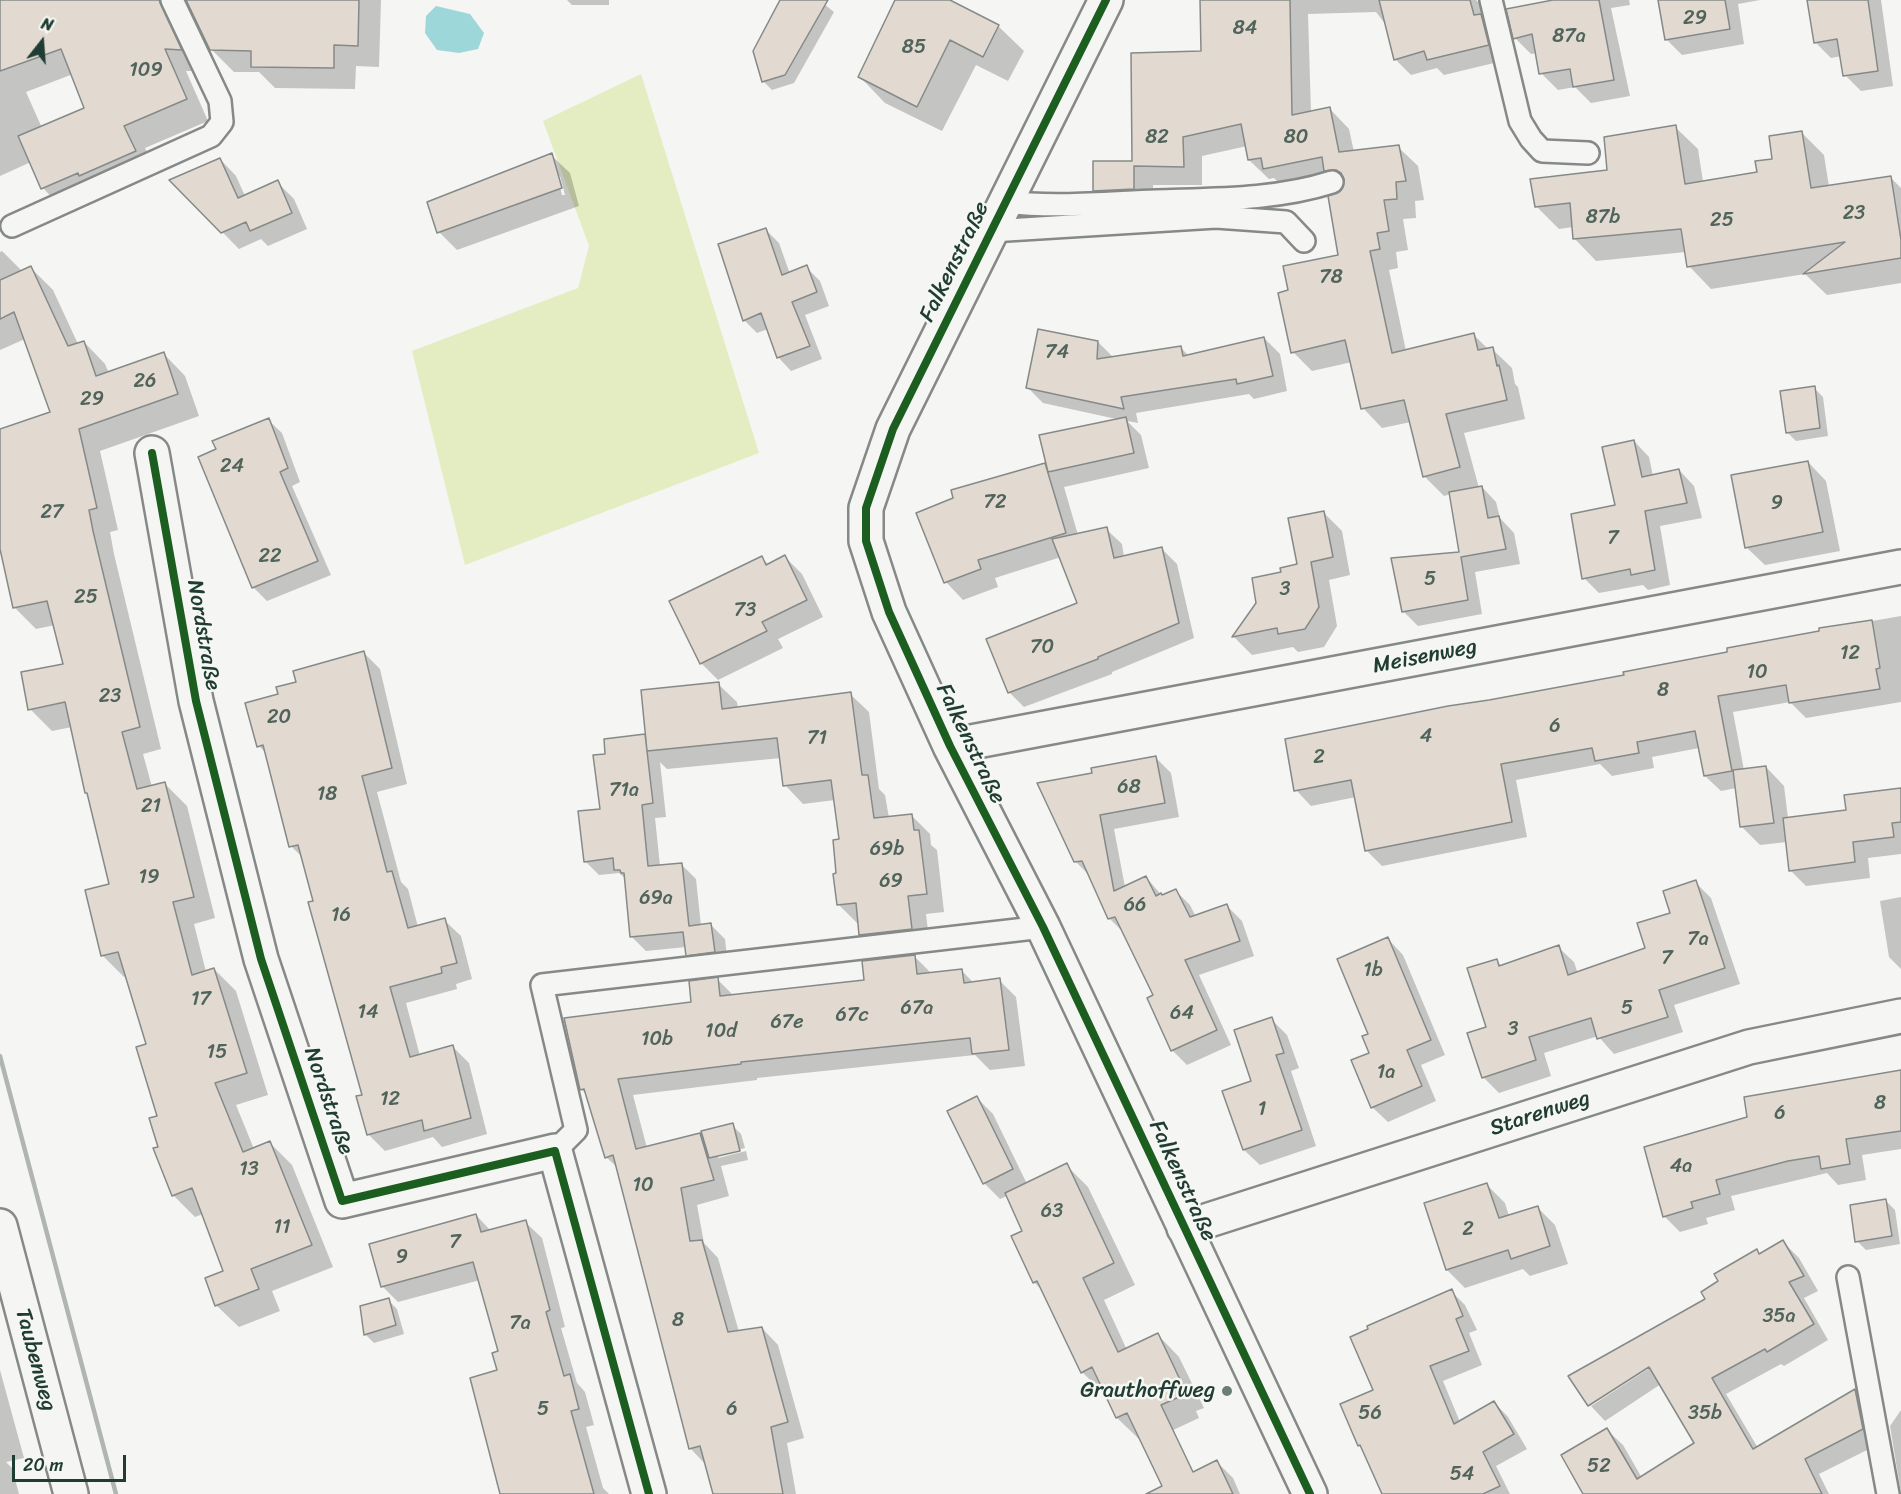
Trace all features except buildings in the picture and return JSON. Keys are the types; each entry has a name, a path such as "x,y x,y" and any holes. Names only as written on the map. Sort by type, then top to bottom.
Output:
{"street":[{"name":"Falkenstraße","path":"1106,0 893,429 866,508 866,541 889,612 950,746 1043,927 1310,1494"},
{"name":"Nordstraße","path":"152,453 196,701 261,959 342,1201 555,1151"},
{"name":"Meisenweg","path":"950,746 1901,567"},
{"name":"Starenweg","path":"1184,1228 1749,1047 1901,1016"},
{"path":"555,1151 649,1494"},
{"name":"Taubenweg","path":"0,1226 71,1494"}],"lane":[{"path":"12,226 211,136 222,122 220,101 172,0"},
{"path":"1491,0 1520,121 1542,151 1588,153"},
{"path":"998,216 1039,206 1240,198 1307,190 1332,182"},
{"path":"998,216 1237,218 1286,222 1304,241"},
{"path":"555,1151 576,1130 542,985 1043,927"},
{"path":"1848,1277 1888,1494"}],"green space":[{"path":"641,74 759,453 465,565 412,351 578,288 589,246 543,121"}],"water":[{"path":"436,6 470,14 484,33 478,49 459,53 437,50 425,33 426,16"}],"railway":[{"path":"0,1056 116,1494"}],"cycle path":[{"path":"1106,0 893,429 866,508 866,541 889,612 950,746 1043,927 1310,1494"},
{"path":"152,453 196,701 261,959 342,1201 555,1151 649,1494"}],"place":[{"name":"Grauthoffweg","path":"1227,1391"}]}
